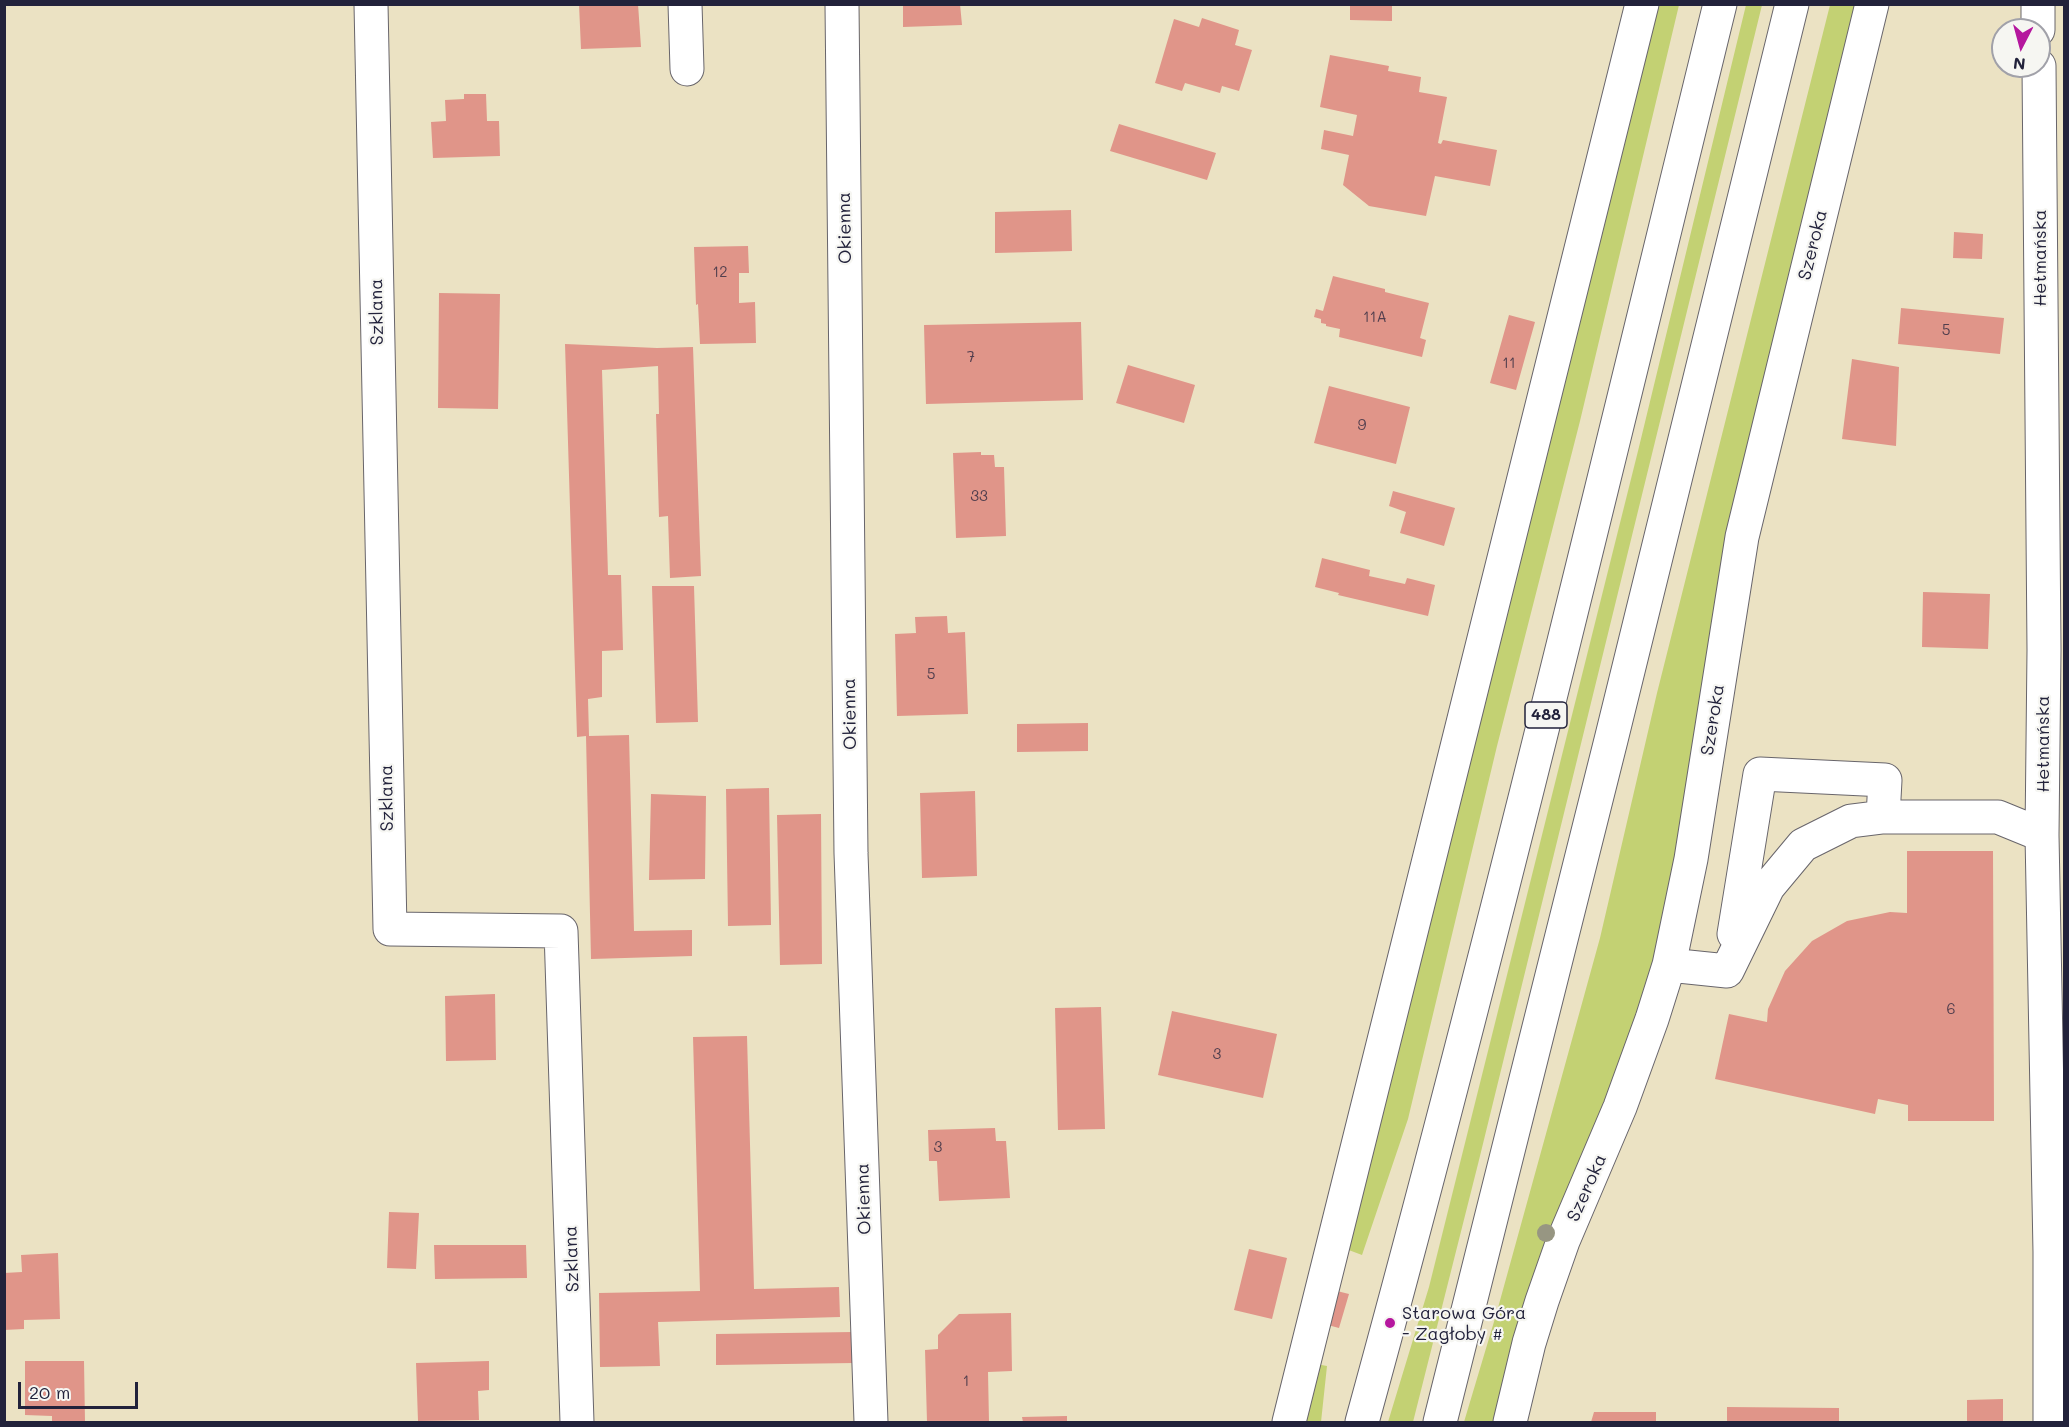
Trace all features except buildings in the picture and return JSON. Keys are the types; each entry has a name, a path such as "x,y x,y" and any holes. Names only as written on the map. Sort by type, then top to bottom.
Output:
{"street":[{"name":"Szklana","path":"371,4 390,929 561,931 577,1422"},
{"path":"685,4 687,69"},
{"name":"Okienna","path":"842,4 851,853 871,1422"},
{"path":"1289,1422 1642,4"},
{"name":"488","path":"1362,1422 1422,1204 1539,745 1720,4"},
{"path":"1440,1422 1792,4"},
{"name":"Szeroka","path":"1510,1422 1529,1343 1542,1301 1563,1241 1620,1107 1669,964 1691,859 1743,537 1872,4"},
{"name":"Hetmańska","path":"2039,78 2044,650 2042,835 2050,1252 2050,1422"},
{"path":"1727,971 1760,774 1885,780 1883,817"},
{"path":"1727,971 1768,887 1803,844 1851,820 1883,817 1998,817 2042,835"},
{"path":"1669,964 1727,971"}],"green space":[{"path":"1653,5 1679,5 1580,421 1497,746 1408,1119 1362,1255 1346,1249"},
{"path":"1746,5 1762,5 1413,1422 1388,1422 1429,1287 1638,451"},
{"path":"1830,5 1861,5 1699,724 1656,967 1497,1422 1464,1422 1496,1315 1600,938 1657,693"},
{"path":"1316,1364 1327,1366 1321,1422 1303,1422"}],"place":[{"name":"Starowa Góra - Zagłoby #","path":"1390,1323"}]}
